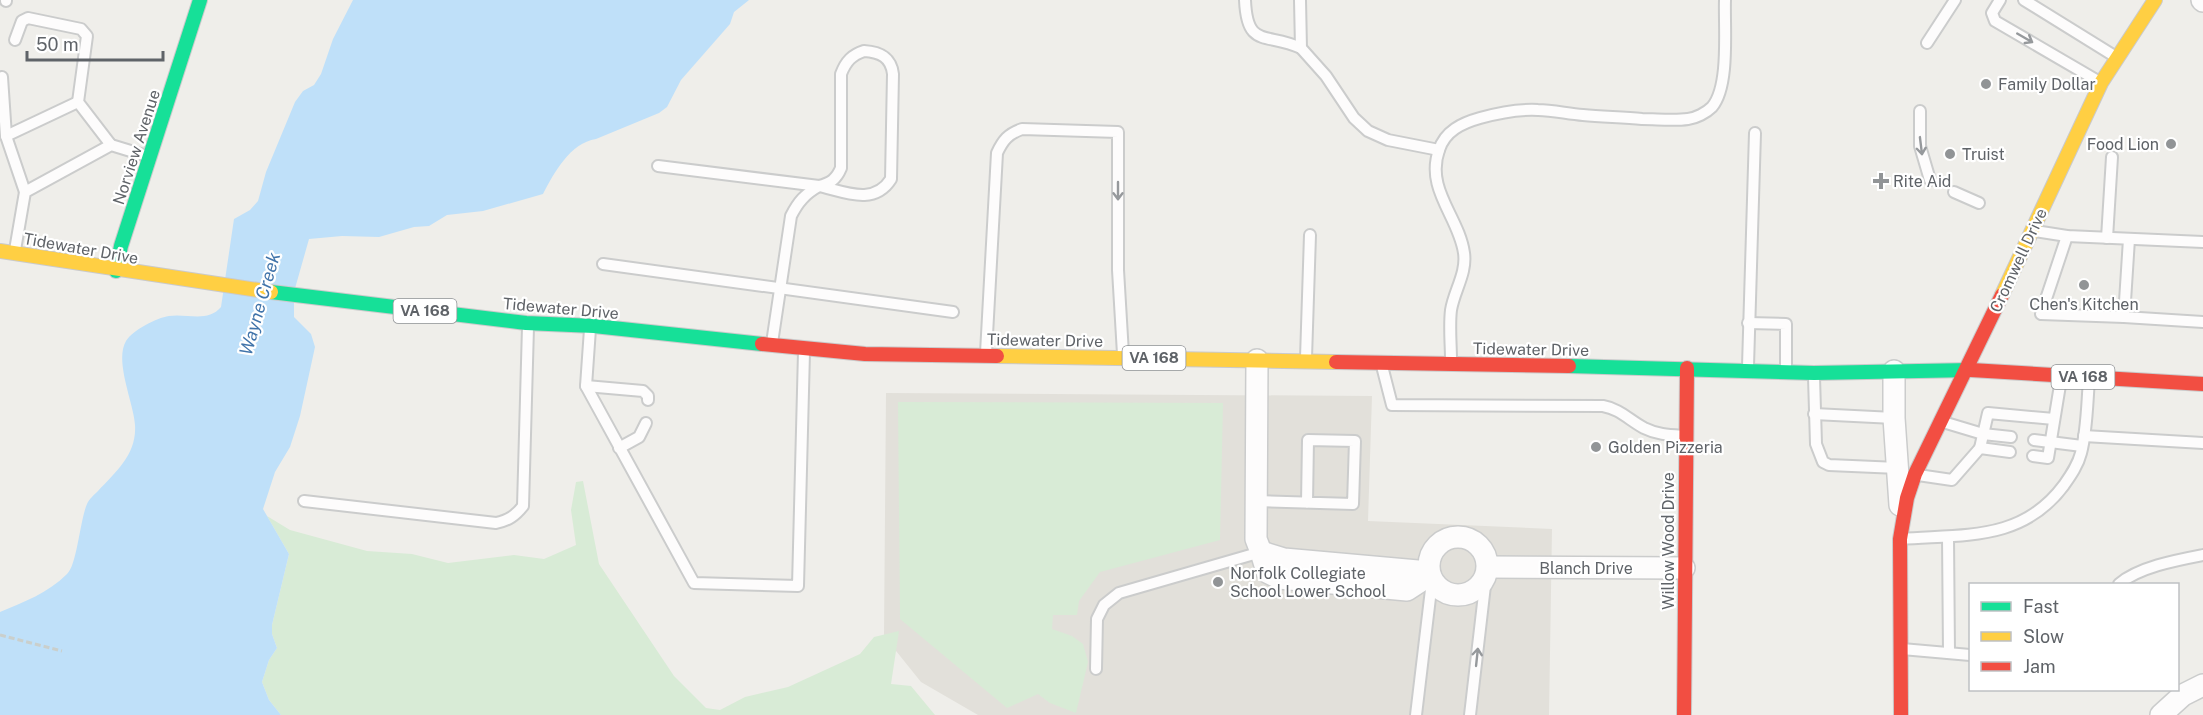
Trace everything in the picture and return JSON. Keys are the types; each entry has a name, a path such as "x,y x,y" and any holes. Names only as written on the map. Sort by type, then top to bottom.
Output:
{"main road":[{"name":"Norview Avenue","path":"116,271 121,246 200,0"},
{"name":"Cromwell Drive","path":"1906,471 1940,421 2101,83 2155,0"},
{"name":"Tidewater Drive","path":"0,250 116,271 296,296 528,323 590,326 865,354 1687,368 1815,374 1964,370 2203,384"},
{"name":"Willow Wood Drive","path":"1684,715 1687,368"},
{"name":"Cromwell Drive","path":"1901,534 1901,715"}],"street":[{"path":"1257,360 1256,539 1261,552 1284,559 1430,576"},
{"name":"Cromwell Drive","path":"1894,371 1894,418 1906,471 1901,534"},
{"path":"1466,537 1475,541 1482,548 1486,557 1487,572 1480,586 1473,592 1463,595 1444,592 1430,576 1430,559 1433,550 1447,538 1466,537"},
{"name":"Blanch Drive","path":"1487,572 1684,568"},
{"path":"2161,715 2183,695 2203,685"}],"lane":[{"path":"1245,0 1246,21 1251,30 1260,37 1288,42 1301,48 1326,76 1354,118 1368,131 1388,140 1439,150"},
{"path":"1300,0 1301,48"},
{"path":"1451,364 1451,312 1462,277 1465,256 1461,237 1441,200 1435,168 1439,150 1451,131 1466,122 1496,114 1535,110 1656,119 1689,119 1701,114 1712,106 1720,93 1723,76 1725,0"},
{"path":"1927,43 1955,0"},
{"path":"2000,0 1992,13 1995,21 2101,83"},
{"path":"2024,0 2116,57"},
{"path":"6,136 30,125 57,118 78,102 87,36 81,29 28,18 22,21 15,39"},
{"path":"658,166 819,186 868,196 876,194 885,188 891,179 893,74 887,59 877,52 864,51 854,54 845,63 841,74 841,168 831,182 819,186 807,193 797,204 791,216 771,346"},
{"path":"2,77 6,136 26,192 15,253"},
{"path":"78,102 111,145 150,157"},
{"path":"1920,111 1920,146 1930,180"},
{"path":"30,125 35,136"},
{"path":"985,356 997,153 1003,141 1011,133 1022,129 1118,132 1118,270 1124,358"},
{"path":"1748,370 1755,134"},
{"path":"26,192 54,170 111,145"},
{"path":"2107,238 2112,157"},
{"path":"1954,192 1978,203"},
{"path":"2032,231 2067,236 2203,242"},
{"path":"1306,361 1310,235"},
{"path":"2067,236 2041,314 2203,322"},
{"path":"2124,317 2129,239"},
{"path":"603,264 953,312"},
{"path":"304,501 496,522 507,521 515,517 523,506 528,323"},
{"path":"1748,323 1786,324 1786,371"},
{"path":"590,326 586,386 693,583 798,586 804,349"},
{"path":"1381,362 1392,405 1603,406 1623,413 1642,427 1660,435 1686,436"},
{"path":"1815,374 1816,444 1823,462 1829,465 1906,471 1952,480 1980,448 1988,413 2054,419"},
{"path":"2033,456 2048,458 2061,376"},
{"path":"1901,534 1948,537 1985,534 2005,529 2043,510 2074,471 2083,441 2089,377"},
{"path":"586,386 643,391 648,396 648,400"},
{"path":"1815,414 1894,418"},
{"path":"1940,421 1983,434 2011,437"},
{"path":"619,448 639,437 646,428 646,423"},
{"path":"1256,501 1307,503 1353,504 1355,441 1308,440 1307,503"},
{"path":"2034,440 2203,443"},
{"path":"1980,448 2010,453"},
{"path":"1948,537 1949,653"},
{"path":"1096,669 1097,619 1104,605 1119,593 1261,552"},
{"path":"2121,583 2156,566 2203,555"},
{"path":"1470,715 1487,572"},
{"path":"1416,715 1430,576"},
{"path":"1901,649 1969,655"}],"path":[{"path":"0,635 62,651"}],"shaded area":[{"name":"Norfolk Collegiate School Lower School","path":"886,393 1372,396 1368,521 1552,529 1549,715 978,715 921,682 884,636"}],"green space":[{"path":"898,402 1223,403 1220,540 1100,572 1079,601 1077,615 1053,615 1052,629 1072,636 1083,644 1088,662 1076,713 1050,703 1038,694 1007,708 900,619"},
{"path":"583,481 599,564 674,676 706,708 720,710 745,697 788,687 860,654 874,637 899,631 891,684 911,686 935,715 281,715 269,700 262,682 269,660 277,648 272,634 272,625 289,554 267,516 290,530 367,551 412,554 448,563 514,555 544,559 576,545 571,510 576,482"}],"water":[{"name":"Wayne Creek","path":"353,0 749,0 734,12 730,24 681,80 667,107 659,113 578,146 564,160 543,194 483,211 447,215 429,226 414,227 379,237 342,236 309,239 294,292 294,317 311,334 315,347 300,416 290,447 275,472 263,509 289,554 272,625 272,634 277,648 269,660 262,682 269,700 281,715 0,715 0,612 44,592 67,574 73,562 88,502 124,462 133,445 134,416 122,360 126,341 139,329 158,319 176,315 210,315 221,307 234,219 250,210 258,201 266,172 295,102 303,91 314,85 321,74 333,39"}],"traffic: fast":[{"path":"116,271 121,246 200,0"},
{"path":"271,292 526,323 594,326 762,344"},
{"path":"1569,366 1814,373 1971,370"}],"traffic: slow":[{"path":"2002,295 2101,83 2155,0"},
{"path":"0,251 271,292"},
{"path":"997,356 1336,362"}],"traffic: jam":[{"path":"1901,715 1900,539 1907,498 1915,474 2002,295"},
{"path":"762,344 865,354 997,356"},
{"path":"1336,362 1569,366"},
{"path":"1684,715 1687,368"},
{"path":"1971,370 2203,384"}],"place":[{"name":"Family Dollar","path":"1986,84"},
{"name":"Food Lion","path":"2171,144"},
{"name":"Truist","path":"1950,154"},
{"name":"Rite Aid","path":"1881,181"},
{"name":"Chen's Kitchen","path":"2084,285"},
{"name":"Golden Pizzeria","path":"1596,447"},
{"name":"Norfolk Collegiate School Lower School","path":"1218,582"}]}
